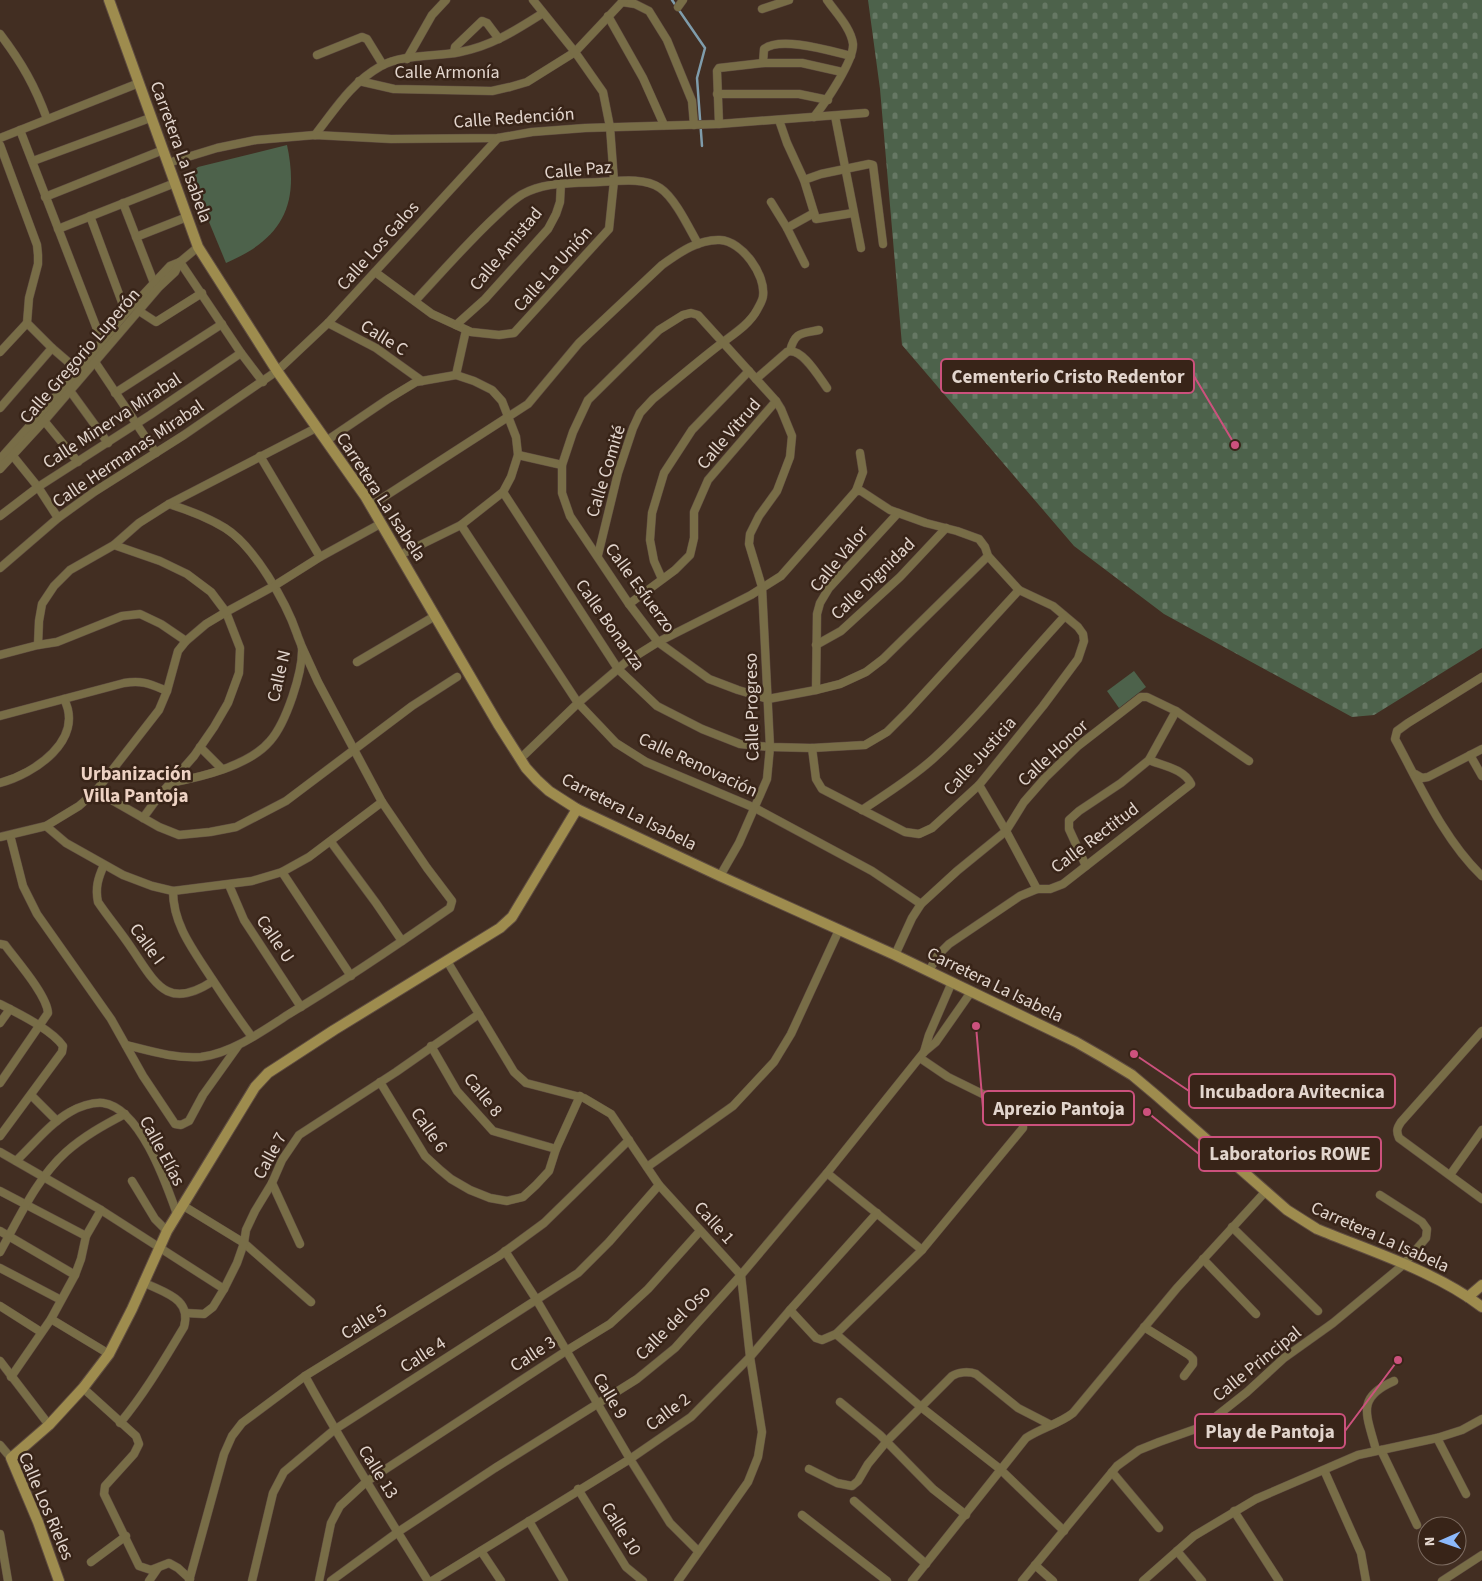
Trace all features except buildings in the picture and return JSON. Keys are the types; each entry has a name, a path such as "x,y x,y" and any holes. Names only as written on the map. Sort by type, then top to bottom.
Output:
{"main road":[{"name":"Carretera La Isabela","path":"108,0 198,247 277,371 370,506 498,724 537,780 549,791 577,809 895,955 1076,1042 1132,1075 1207,1138 1287,1210 1317,1229 1432,1277 1482,1306"},
{"path":"10,1458 49,1426 109,1354 132,1309 159,1246 255,1087 268,1073 334,1030 500,928 512,917 577,809"},
{"path":"1468,1297 1482,1285"},
{"name":"Calle Los Rieles","path":"10,1458 38,1522 59,1581"}],"street":[{"path":"407,59 432,15 446,0"},
{"name":"Calle La Unión","path":"375,272 432,314 466,330 499,335 514,333 609,229 614,181 610,127 603,92 575,52 533,0"},
{"path":"762,9 789,0"},
{"path":"814,117 828,100 851,56 853,44 849,32 827,0"},
{"path":"623,1 635,4 649,11 668,40 692,101 696,124"},
{"name":"Calle Armonía","path":"359,81 394,89 492,91 528,82 575,52 623,1"},
{"path":"315,135 349,90 383,65 407,59 454,53 482,47 543,13"},
{"path":"608,16 643,78 664,125"},
{"path":"454,53 455,47 482,21 488,23 499,39"},
{"path":"0,34 36,89 47,119"},
{"path":"317,55 362,36 367,40 383,65"},
{"path":"762,63 764,50 769,46 781,44 793,44 851,56"},
{"path":"716,124 718,68 762,63 802,63 842,72"},
{"path":"0,138 138,83"},
{"path":"717,94 798,94 828,100"},
{"name":"Calle Redención","path":"168,163 217,148 256,140 315,135 391,138 498,138 532,132 610,127 716,124 865,113"},
{"path":"834,116 861,248"},
{"path":"33,161 150,118"},
{"path":"779,120 804,180 816,219 854,213"},
{"path":"20,130 102,342"},
{"name":"Calle Los Galos","path":"277,371 328,323 498,138"},
{"path":"0,145 37,245 38,255 29,298 27,323 0,352"},
{"path":"45,197 163,150"},
{"path":"804,180 869,164 874,167 883,244"},
{"name":"Calle Paz","path":"415,301 487,225 512,202 528,191 544,186 561,183 614,181 650,184 660,188 684,219 698,244"},
{"path":"58,229 175,183"},
{"name":"Calle Amistad","path":"456,325 485,299 548,229 560,202 561,183"},
{"path":"771,202 787,228 805,264"},
{"path":"123,204 154,283"},
{"path":"787,228 814,213"},
{"path":"90,216 126,313"},
{"path":"136,237 188,217"},
{"name":"Calle Comité","path":"370,506 528,404 579,343 662,265 676,255 710,240 722,240 736,245 749,257 760,276 763,296 758,309 752,318 653,399 640,413 618,473 598,555"},
{"name":"Calle Gregorio Luperón","path":"0,469 13,456 68,388 126,313 170,266 180,262 198,247"},
{"path":"180,262 241,353 263,382"},
{"name":"Calle Gregorio Luperón","path":"80,372 95,362 159,287 175,272 180,262"},
{"path":"139,311 156,322 202,294"},
{"name":"Calle Progreso","path":"691,313 698,315 776,401 781,408 792,436 790,457 777,491 759,516 750,534 749,544 762,587 770,748 767,779 739,843 720,876"},
{"name":"Calle Esfuerzo","path":"691,313 683,315 659,330 588,400 572,432 562,465 562,493 570,516 598,555 629,604 658,642 709,679 738,690 768,698 840,684 866,672 883,659 988,556"},
{"path":"27,323 80,372"},
{"name":"Calle C","path":"328,323 376,348 422,381"},
{"path":"115,393 222,324"},
{"path":"456,375 466,330"},
{"path":"756,379 790,350 792,340 802,332 819,330"},
{"path":"0,408 52,348"},
{"path":"790,350 802,355 827,388"},
{"name":"Calle Minerva Mirabal","path":"1,514 38,487 108,443 241,353"},
{"path":"95,362 156,453"},
{"name":"Calle Hermanas Mirabal","path":"0,568 58,518 94,492 156,453 277,371"},
{"path":"662,579 654,560 650,540 652,513 664,473 692,430 749,371"},
{"path":"326,441 416,382 456,375 492,390 502,401 516,437 518,455 511,477 503,492 460,525 400,556"},
{"path":"68,388 108,443"},
{"name":"Calle Vitrud","path":"629,604 690,555 694,538 694,512 708,480 776,401"},
{"path":"42,418 78,462"},
{"name":"Calle Gregorio Luperón","path":"0,459 42,418"},
{"path":"38,644 42,604 54,586 70,570 114,545 139,523 169,504 316,428"},
{"path":"520,758 578,703 626,662 658,642 751,595 781,576 856,491 863,472 860,452"},
{"path":"518,455 562,465"},
{"path":"13,456 38,487 58,518"},
{"path":"260,456 320,557"},
{"path":"856,491 861,491 890,510 979,539 985,547 988,556 1018,590 1053,606 1064,617 934,759 862,810"},
{"name":"Calle Bonanza","path":"503,492 618,669 656,706 702,729 740,744 770,748 864,745 886,732 908,712 1018,590"},
{"name":"Calle N","path":"169,504 195,513 226,528 250,551 274,586 292,620 302,647 298,675 290,704 270,741 253,756 190,780 170,783"},
{"name":"Calle Valor","path":"816,690 816,614 820,603 829,588 898,513"},
{"path":"0,837 46,826 79,806 96,791 159,710 167,691 178,651 186,641 206,624 380,524"},
{"name":"Calle Renovación","path":"460,525 578,703 616,743 646,762 755,808 872,871 921,904"},
{"name":"Calle Dignidad","path":"816,645 841,632 900,577 946,528"},
{"path":"114,545 160,561 187,574 211,592 226,612 240,648 239,673 228,703 200,747 143,818"},
{"path":"0,655 38,644 57,642 122,616 140,614 161,624 186,641"},
{"path":"357,662 435,616"},
{"name":"Calle Justicia","path":"812,748 816,779 822,789 905,832 919,834 932,828 979,785 1043,706 1078,659 1083,649 1083,634 1078,627 1064,617"},
{"path":"126,1045 161,1054 189,1057 203,1056 238,1046 351,976 450,908 452,901 382,802 302,647"},
{"path":"1482,677 1397,731 1395,739 1454,846 1482,876"},
{"path":"96,791 159,827 179,835 236,827 286,801 355,751 412,706 457,678"},
{"path":"0,716 90,691 138,681 167,691"},
{"name":"Calle Honor","path":"895,955 912,918 921,904 956,871 1006,831 1024,802 1045,778 1078,746 1141,697 1147,697 1176,711 1248,761"},
{"path":"0,782 14,779 38,766 52,755 64,740 68,723 68,707 64,699"},
{"path":"1086,866 1069,829 1069,820 1150,760 1176,711"},
{"path":"200,747 222,769"},
{"path":"1414,773 1422,778 1428,777 1482,749"},
{"path":"1470,756 1482,776"},
{"name":"Calle Rectitud","path":"929,971 938,956 949,944 1020,896 1037,889 1050,890 1063,884 1190,784 1188,778 1180,771 1150,760"},
{"path":"979,785 1037,889"},
{"path":"46,826 66,843 123,875 173,891 252,881 282,872 309,857 382,802"},
{"path":"10,835 23,886 37,914 111,1019 143,1076 175,1124 181,1125 189,1121 203,1095 238,1046"},
{"path":"330,842 402,941"},
{"name":"Calle I","path":"104,865 98,879 96,892 98,902 145,970 163,990 184,995 198,991 213,981"},
{"path":"282,872 351,976"},
{"name":"Calle U","path":"229,885 244,920 301,1007"},
{"path":"173,891 173,905 178,923 189,944 252,1037"},
{"path":"647,1167 733,1106 774,1062 791,1034 839,930"},
{"path":"0,944 5,945 46,1001 48,1013 0,1083"},
{"name":"Calle 1","path":"447,961 514,1072 526,1083 580,1096 610,1114 659,1185 740,1275"},
{"name":"Calle del Oso","path":"922,1055 952,982"},
{"name":"Calle del Oso","path":"331,1581 398,1532 637,1379 675,1348 740,1275 826,1173 922,1055 936,1042 970,992"},
{"path":"0,1004 40,1026 63,1046 62,1052 0,1136"},
{"path":"0,1023 10,1009"},
{"name":"Calle 7","path":"186,1313 204,1314 214,1307 244,1243 246,1230 252,1217 272,1183 282,1160 299,1135 479,1014"},
{"path":"1482,1031 1397,1128 1399,1138 1482,1199"},
{"name":"Calle 8","path":"431,1046 457,1091 493,1131 556,1149"},
{"path":"790,1310 816,1338 822,1340 836,1334 922,1250 1023,1128 1023,1122 1017,1111 948,1077 922,1055"},
{"name":"Calle 6","path":"380,1082 425,1156 451,1179 470,1190 490,1198 507,1201 523,1197 549,1171 556,1149 580,1096"},
{"path":"31,1095 57,1121"},
{"name":"Calle Elías","path":"16,1161 57,1121 79,1107 102,1103 113,1106 125,1114 138,1130 180,1210"},
{"path":"0,1252 26,1205 44,1178 64,1154 98,1128 125,1114"},
{"path":"1450,1175 1482,1130"},
{"name":"Calle 5","path":"190,1580 224,1454 232,1436 242,1424 305,1376 505,1251 544,1223 629,1140"},
{"path":"0,1152 101,1210 224,1289"},
{"path":"826,1173 922,1250"},
{"path":"132,1181 156,1219 167,1232"},
{"path":"272,1183 300,1244"},
{"name":"Calle 4","path":"252,1581 273,1493 284,1472 334,1430 578,1273 659,1185"},
{"path":"0,1191 86,1236"},
{"path":"912,1581 1026,1438 1065,1419 1073,1413 1203,1259 1266,1191"},
{"name":"Calle Principal","path":"1022,1581 1117,1466 1140,1450 1204,1426 1247,1392 1284,1358 1333,1323 1403,1265 1426,1238 1427,1229 1422,1222 1380,1195"},
{"path":"11,1377 51,1319 75,1275 86,1236 101,1210"},
{"path":"180,1210 244,1243 311,1302"},
{"name":"Calle 2","path":"432,1581 578,1489 630,1459 691,1417 750,1357 878,1213"},
{"path":"1232,1227 1318,1311"},
{"path":"0,1231 75,1275"},
{"name":"Calle 3","path":"319,1581 330,1523 340,1506 366,1482 610,1324 648,1289 700,1231"},
{"name":"Calle 9","path":"505,1251 670,1523 698,1551"},
{"path":"1203,1259 1256,1314"},
{"path":"0,1268 61,1300"},
{"path":"678,1581 748,1482 758,1457 762,1432 740,1275"},
{"path":"120,1423 133,1407 184,1327 186,1313 183,1305 178,1300 143,1282"},
{"path":"0,1306 42,1332"},
{"path":"51,1319 109,1354"},
{"path":"1144,1327 1190,1355 1194,1364 1184,1376"},
{"path":"836,1334 921,1407 1000,1470 1064,1531"},
{"path":"0,1361 49,1426"},
{"path":"809,1469 837,1483 852,1486 858,1481 868,1464 887,1441 954,1375 976,1374 1018,1408 1051,1425"},
{"name":"Calle 13","path":"305,1376 334,1430 428,1581"},
{"path":"1394,1381 1382,1386 1371,1394 1366,1407 1379,1450 1417,1525"},
{"path":"82,1388 136,1436 140,1444 134,1454 105,1486 104,1494 139,1566 151,1570 169,1563 178,1568 190,1580"},
{"path":"840,1402 853,1410 887,1441 920,1478 966,1515"},
{"path":"1143,1581 1194,1536 1256,1499 1358,1455 1437,1438 1462,1430 1482,1419"},
{"path":"1437,1438 1466,1494"},
{"name":"Calle Los Rieles","path":"0,1446 10,1458"},
{"path":"1324,1470 1362,1553 1366,1581"},
{"path":"1112,1472 1158,1528"},
{"name":"Calle 10","path":"578,1489 626,1567 643,1581"},
{"path":"854,1501 926,1564"},
{"path":"1234,1512 1279,1581"},
{"path":"802,1515 887,1581"},
{"path":"529,1521 564,1581"},
{"path":"0,1534 8,1581"},
{"path":"91,1562 126,1536"},
{"path":"481,1551 501,1581"},
{"path":"1177,1551 1202,1581"},
{"path":"1442,1581 1482,1555"},
{"path":"1035,1565 1053,1581"},
{"path":"149,1581 158,1568"}],"green space":[{"path":"868,0 1482,0 1482,648 1374,715 1352,717 1164,614 1074,546 902,345 880,89"},
{"path":"287,145 291,185 288,202 282,218 261,243 226,263 192,181 194,171 198,167"},
{"path":"1134,671 1146,687 1119,708 1107,691"}],"waterway":[{"path":"672,0 705,48 697,78 702,146"}],"place":[{"name":"Cementerio Cristo Redentor","path":"1235,445"},
{"name":"Aprezio Pantoja","path":"976,1026"},
{"name":"Incubadora Avitecnica","path":"1134,1054"},
{"name":"Laboratorios ROWE","path":"1147,1112"},
{"name":"Play de Pantoja","path":"1398,1360"}],"district":[{"name":"Urbanización Villa Pantoja","path":"136,785"}]}
